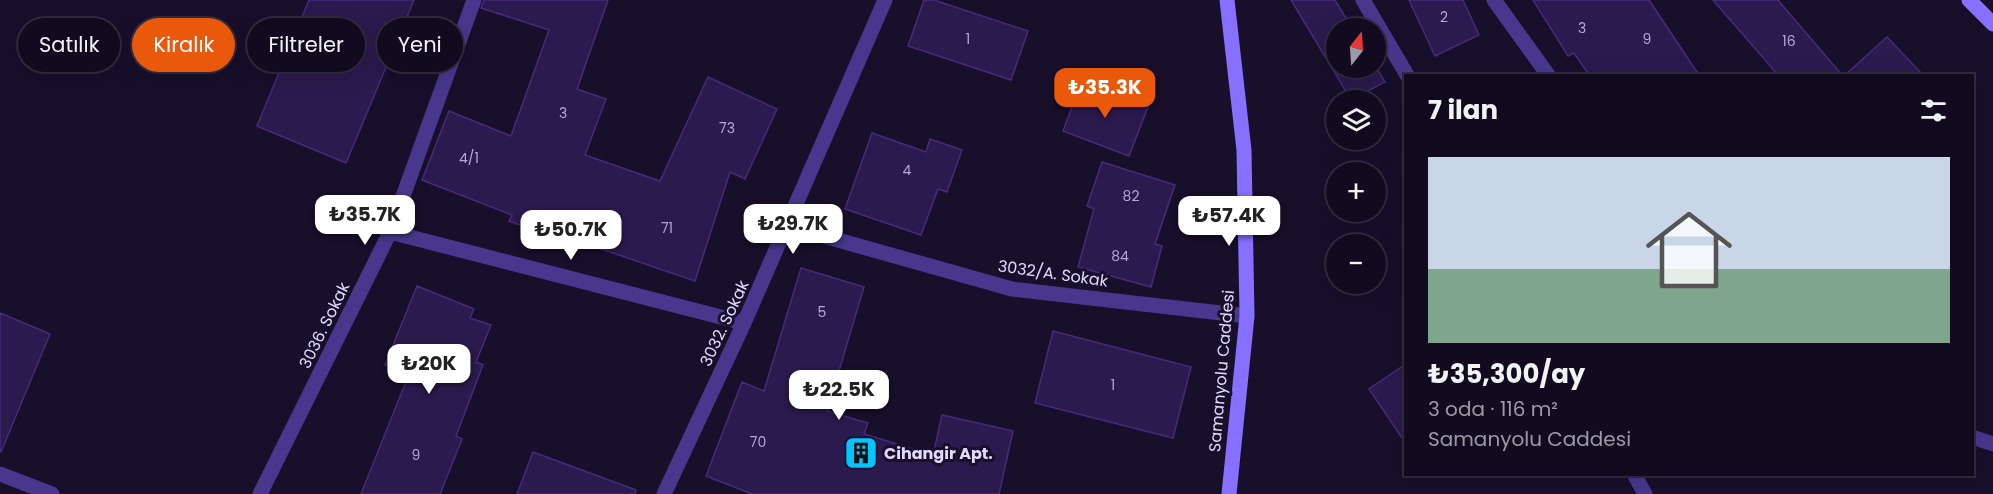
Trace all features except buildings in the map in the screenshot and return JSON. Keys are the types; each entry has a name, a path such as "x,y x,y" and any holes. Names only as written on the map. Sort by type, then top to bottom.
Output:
{"street":[{"name":"3036. Sokak","path":"260,494 390,231 474,0"},
{"name":"3032. Sokak","path":"664,494 788,226 885,0"},
{"name":"Samanyolu Caddesi","path":"1227,0 1244,150 1247,316 1229,494"},
{"path":"1363,0 1406,74"},
{"path":"1494,0 1547,74"},
{"path":"1969,0 1993,24"},
{"name":"3032/A. Sokak","path":"788,226 1012,289 1247,316"},
{"path":"390,231 744,323"},
{"path":"1974,438 1993,444"},
{"path":"0,474 52,494"},
{"path":"1635,476 1645,494"}],"place":[{"name":"Cihangir Apt.","path":"861,453"}]}
